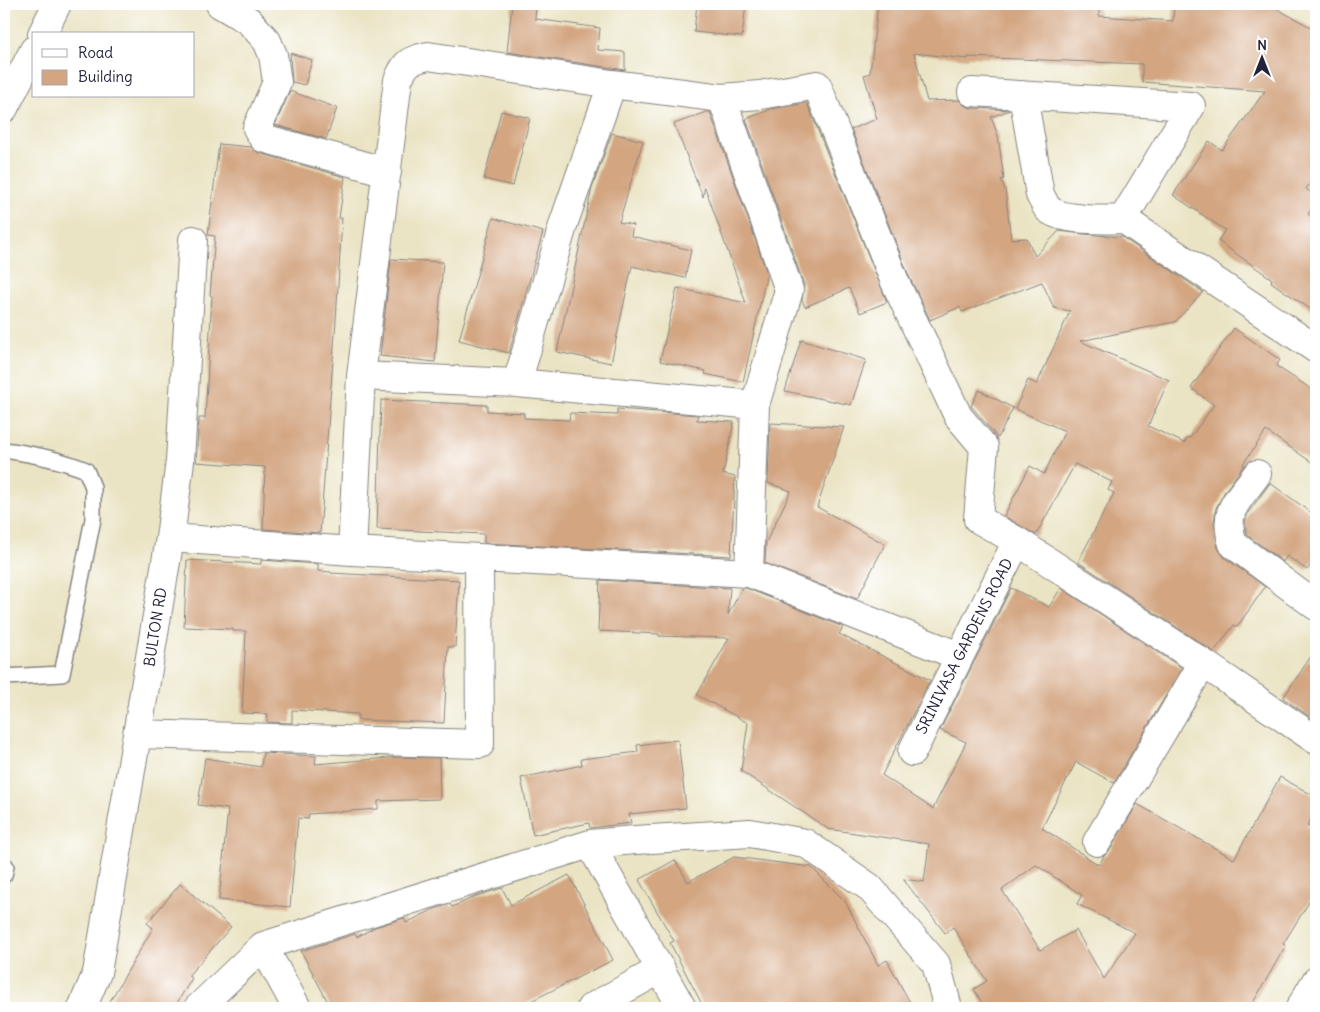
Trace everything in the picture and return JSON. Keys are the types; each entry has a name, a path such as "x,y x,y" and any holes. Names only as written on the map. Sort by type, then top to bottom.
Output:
{"street":[{"path":"43,32 57,4"},
{"path":"220,4 249,21 267,41 273,55 277,82 257,128 263,138 387,172"},
{"path":"4,108 32,54"},
{"path":"352,552 361,376 398,80 403,69 411,60 428,56 612,84 722,98 760,95 817,85 895,282 958,416 984,447 978,519 1017,541 1316,740"},
{"path":"517,383 564,222 612,84"},
{"path":"972,92 1191,106 1123,219"},
{"path":"1023,95 1040,195 1048,209 1063,216 1099,221 1123,219 1316,349"},
{"path":"722,98 789,290 755,404 749,573"},
{"name":"BULTON RD","path":"82,1008 97,974 170,538 180,461 193,240"},
{"path":"361,376 517,383 755,404"},
{"path":"1257,474 1230,510 1228,521 1234,544 1316,606"},
{"path":"170,538 352,552 749,573 959,656"},
{"name":"SRINIVASA GARDENS ROAD","path":"912,752 1017,541"},
{"path":"138,734 480,744 479,559"},
{"path":"1097,842 1203,663"},
{"path":"198,1008 263,946 590,844 750,833 805,844 868,887 936,964 948,1008"},
{"path":"590,844 682,1008"},
{"path":"263,946 297,1008"},
{"path":"591,1008 661,970"},
{"path":"1300,1008 1316,981"}],"lane":[{"path":"4,450 41,455 86,470 94,487 93,519 62,674 4,676"},
{"path":"4,866 6,866 4,875"}],"building":[{"path":"512,4 536,4 535,19 600,28 598,50 625,52 625,70 507,52"},
{"path":"697,4 746,4 742,37 694,32"},
{"path":"878,4 1099,4 1099,16 1173,21 1174,4 1259,9 1262,4 1268,4 1316,30 1316,175 1306,189 1316,196 1316,202 1308,214 1316,220 1316,313 1271,282 1272,279 1218,241 1225,230 1173,195 1209,141 1222,150 1265,91 1142,82 1142,64 968,57 968,59 914,53 927,101 959,100 971,108 1010,110 991,117 998,136 1004,179 1001,180 1005,189 1011,239 1027,238 1035,256 1059,231 1122,237 1203,292 1175,322 1080,341 1169,380 1148,426 1184,443 1188,437 1190,438 1214,405 1191,388 1234,328 1280,360 1276,366 1316,392 1316,465 1266,431 1225,491 1216,508 1214,523 1218,548 1224,557 1265,587 1237,627 1234,625 1214,652 1078,562 1114,493 1108,490 1112,482 1075,464 1036,535 1004,516 1030,466 1044,474 1065,431 1015,409 1028,380 1037,384 1070,311 1054,308 1042,282 962,312 960,307 930,320 909,276 851,129 877,119 864,75 870,73"},
{"path":"290,53 312,60 305,85 292,82"},
{"path":"290,91 337,108 326,139 275,125"},
{"path":"807,103 887,302 860,313 849,288 805,307 802,300 804,285 746,119 771,109"},
{"path":"501,111 530,118 513,186 484,179"},
{"path":"710,112 767,273 743,382 705,374 706,371 660,361 677,288 746,303 705,187 703,197 674,124"},
{"path":"612,133 643,141 619,222 633,225 631,236 691,250 685,278 632,266 611,363 557,352 592,188"},
{"path":"219,144 251,147 259,153 345,177 339,218 342,218 336,320 320,533 263,529 265,467 196,462 199,418 205,418 212,296 210,295 215,236 208,235"},
{"path":"493,218 543,232 509,353 459,340"},
{"path":"391,259 443,262 435,362 380,356"},
{"path":"801,340 866,360 851,405 785,391"},
{"path":"979,390 1013,408 998,438 971,406"},
{"path":"381,400 487,405 487,411 524,413 524,418 569,420 570,413 617,415 617,409 698,415 697,420 734,422 723,474 735,477 731,556 484,543 484,534 377,529"},
{"path":"770,423 844,427 817,507 885,544 857,599 765,563 766,542 791,491 768,483"},
{"path":"1270,483 1316,516 1316,557 1307,570 1287,556 1283,562 1247,535 1245,523 1248,513"},
{"path":"187,560 261,564 261,560 318,564 318,571 331,573 459,580 455,647 448,647 444,723 358,720 358,714 292,710 292,723 267,722 268,714 242,713 246,631 184,627"},
{"path":"600,580 730,588 728,615 742,588 746,588 843,627 839,634 930,680 882,775 933,809 966,742 940,730 1011,588 1049,607 1061,588 1182,668 1114,783 1076,762 1042,828 1099,865 1137,804 1234,859 1280,777 1316,797 1316,810 1307,826 1316,831 1316,891 1283,944 1286,945 1250,1008 985,1008 974,989 987,981 953,927 945,933 903,879 924,882 929,844 828,829 741,771 748,723 697,695 729,638 659,636 659,634 598,631","holes":["1036,865 1082,895 1077,904 1135,933 1104,979 1076,930 1040,950 1002,890"]},
{"path":"1316,649 1316,721 1283,698"},
{"path":"678,740 686,808 629,814 631,823 590,828 589,823 533,835 521,778 582,765 581,759 638,752 637,745"},
{"path":"263,753 316,756 315,764 400,757 439,758 440,799 378,801 378,809 309,814 308,819 298,818 290,907 219,900 228,809 198,805 205,758 261,767"},
{"path":"734,857 811,867 845,901 878,965 887,960 913,1008 704,1008 670,943 674,941 639,880 675,860 688,882"},
{"path":"569,875 613,960 517,1008 331,1008 301,951 355,934 357,937 375,927 404,918 406,923 432,910 450,904 452,907 474,897 502,888 511,905"},
{"path":"180,884 231,927 188,976 192,978 174,1008 106,1008 153,928 147,923"}]}
